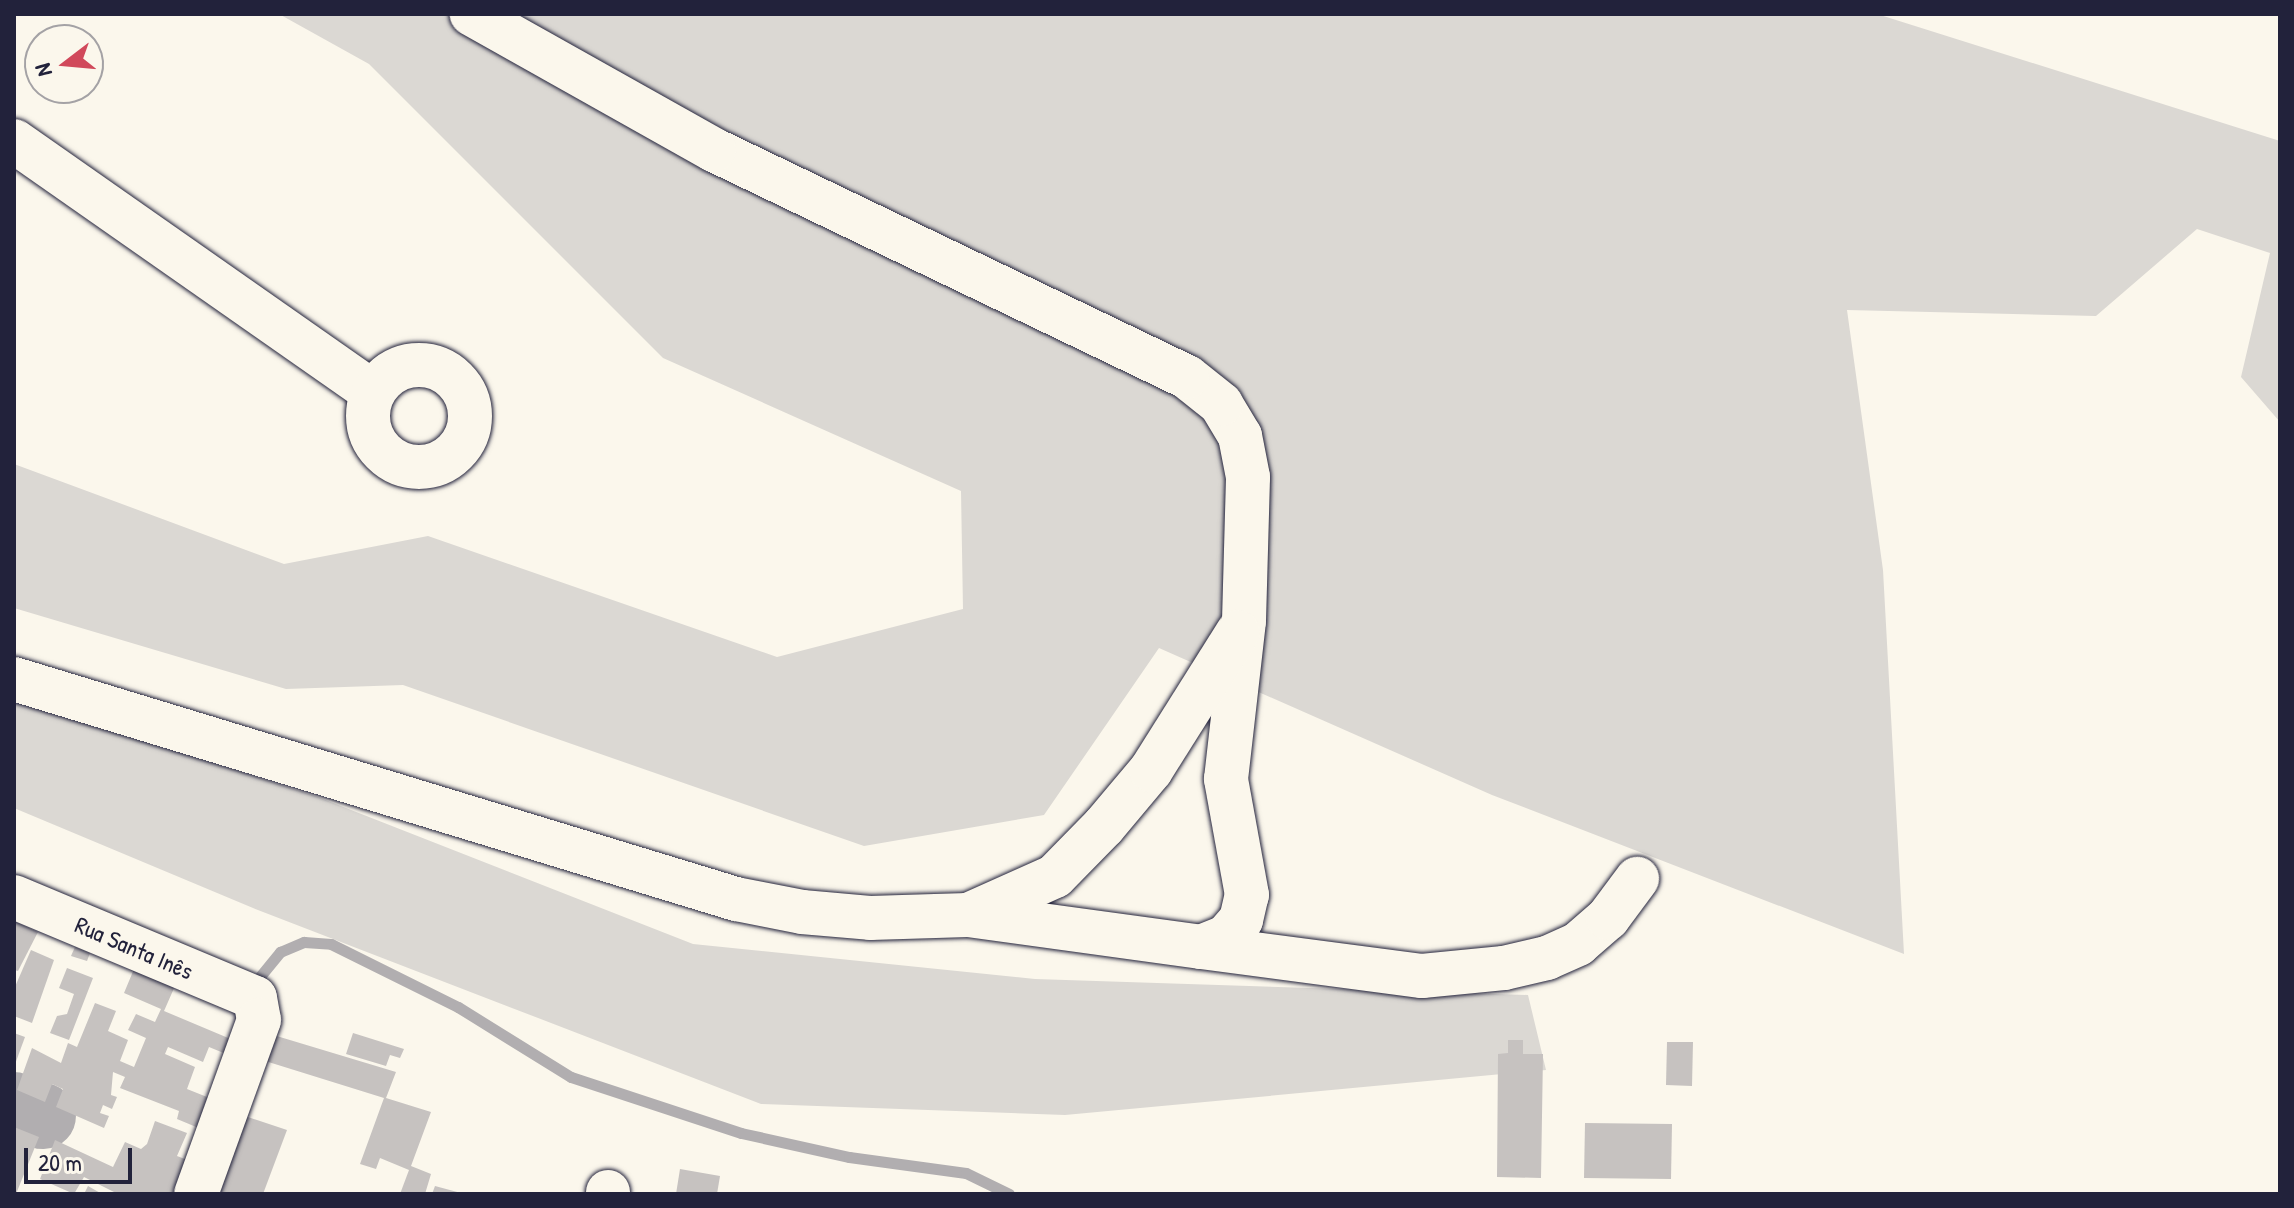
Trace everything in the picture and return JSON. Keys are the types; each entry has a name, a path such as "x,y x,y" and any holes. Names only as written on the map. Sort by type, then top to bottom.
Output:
{"lane":[{"path":"472,14 714,150 1187,377 1221,404 1240,436 1248,477 1244,621 1226,779 1247,895 1241,920 1226,937 1201,947"},
{"path":"14,141 373,392"},
{"path":"968,915 1055,876 1151,770 1244,621"},
{"path":"14,679 736,899 870,918 968,915 1333,968 1422,976 1547,958 1578,944 1608,918 1637,879"},
{"path":"1055,876 1082,931"},
{"path":"1247,895 1282,936 1333,968"},
{"name":"Rua Santa Inês","path":"14,897 255,998 259,1020 196,1194"}],"shaded area":[{"path":"279,14 1877,14 2280,141 2280,422 2241,377 2270,253 2197,229 2096,316 1847,310 1883,570 1904,954 1492,795 1159,648 1044,815 864,846 403,685 286,689 14,608 14,464 284,564 428,536 777,657 963,609 961,491 663,358 369,64"},
{"path":"14,698 318,797 693,944 1035,979 1528,995 1546,1070 1065,1115 761,1104 253,908 14,808"}],"building":[{"path":"16,922 38,932 18,971 14,970"},
{"path":"75,947 90,953 87,961 71,956"},
{"path":"31,950 54,960 32,1023 14,1016 14,989"},
{"path":"67,968 93,978 69,1040 50,1033 57,1016 67,1014 74,994 59,988"},
{"path":"134,969 175,986 164,1011 233,1040 226,1054 209,1047 203,1062 168,1047 165,1054 195,1067 187,1089 212,1099 201,1129 177,1119 179,1111 120,1088 125,1077 113,1072 111,1095 117,1097 112,1109 103,1105 100,1113 109,1116 104,1128 56,1107 63,1089 52,1084 45,1102 17,1090 32,1048 61,1063 68,1043 77,1047 95,1003 116,1011 108,1031 128,1040 120,1061 134,1067 146,1038 128,1030 136,1014 155,1022 161,1009 124,993"},
{"path":"14,1033 25,1037 14,1067"},
{"path":"353,1033 404,1049 400,1058 390,1055 386,1066 346,1054"},
{"path":"270,1034 396,1072 386,1098 431,1112 411,1166 431,1174 425,1194 400,1194 409,1170 380,1158 376,1169 360,1164 384,1098 262,1060"},
{"path":"1508,1040 1523,1040 1523,1054 1543,1054 1541,1178 1497,1177 1498,1054 1508,1053"},
{"path":"1667,1042 1693,1042 1692,1086 1666,1085"},
{"path":"239,1114 287,1130 263,1194 207,1194"},
{"path":"155,1121 187,1133 177,1156 190,1161 178,1194 118,1194 84,1177 74,1194 40,1179 55,1140 113,1167 125,1142 141,1149 147,1144"},
{"path":"1585,1123 1672,1124 1671,1179 1584,1178"},
{"path":"14,1127 39,1137 16,1194 14,1194"},
{"path":"680,1169 720,1176 717,1194 676,1194"},
{"path":"88,1186 102,1194 84,1194"},
{"path":"435,1186 461,1193 461,1194 432,1194"}],"waterway":[{"path":"253,985 280,952 304,942 331,944 458,1007 571,1077 741,1133 849,1157 966,1173 1009,1194"},
{"path":"14,1105 43,1116"}]}
